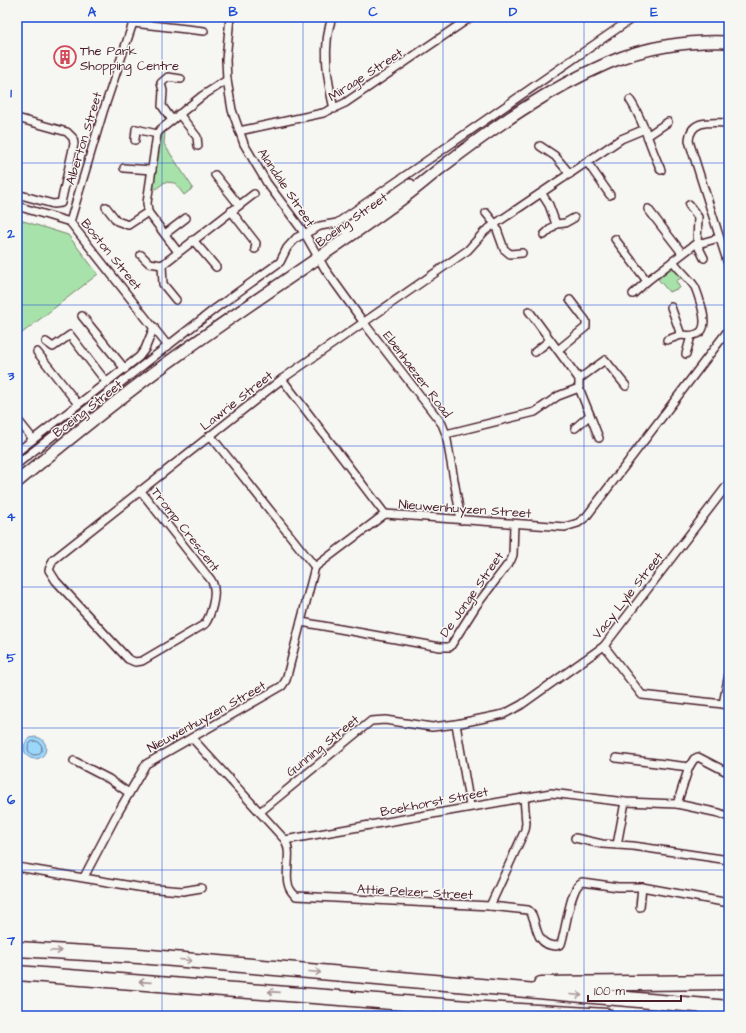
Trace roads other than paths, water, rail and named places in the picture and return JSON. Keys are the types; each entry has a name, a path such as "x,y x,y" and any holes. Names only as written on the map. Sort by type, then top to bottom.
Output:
{"highway":[{"path":"17,949 139,956 453,985 729,1008"},
{"path":"17,973 468,1008 607,1016"},
{"path":"453,985 729,982"},
{"path":"653,984 729,989"},
{"path":"313,995 484,1016"}],"main road":[{"name":"Boeing Street","path":"17,482 180,354 551,87 576,73 628,52 666,43 708,38 729,40"},
{"name":"Boeing Street","path":"17,476 211,324 316,256"}],"street":[{"name":"Alandale Street","path":"230,17 226,60 227,80 232,110 239,131 250,156 267,183 304,234 316,256"},
{"path":"332,17 326,38 326,51 328,85 334,109"},
{"name":"Mirage Street","path":"239,131 334,109 360,94 471,17"},
{"name":"Boeing Street","path":"17,464 216,308 280,262 289,246 304,234 320,226 337,223 634,17"},
{"path":"134,20 204,31"},
{"name":"Alberton Street","path":"70,222 103,112 134,20"},
{"path":"172,120 162,106 163,91 161,83 168,77 181,79"},
{"path":"178,252 148,212 157,134 202,96 227,80"},
{"path":"630,100 642,119 661,170"},
{"path":"179,114 197,137 198,146"},
{"path":"17,118 67,132 73,138 74,144 61,203 53,204 17,194"},
{"name":"Lawrie Street","path":"69,596 51,575 49,570 50,563 140,490 282,379 468,250 485,231 542,194 621,139 646,133 668,122"},
{"path":"729,123 697,124 691,132 689,141 729,267"},
{"path":"135,140 136,129 157,134"},
{"path":"540,146 556,156 570,174"},
{"path":"587,162 610,195"},
{"path":"124,168 152,170"},
{"path":"215,175 239,205"},
{"path":"141,255 149,263 162,265 254,194"},
{"path":"542,194 549,205 556,224"},
{"path":"689,205 698,217 697,244 704,258"},
{"name":"Boston Street","path":"17,206 70,222 168,346"},
{"path":"106,207 117,221 128,224 148,212"},
{"path":"648,209 682,253"},
{"path":"231,211 256,243 255,249"},
{"path":"486,213 496,224 506,251 512,254 522,253"},
{"path":"165,234 186,218"},
{"path":"544,235 556,224 565,223 574,218"},
{"path":"632,294 682,253 697,244 720,238"},
{"path":"615,239 648,281"},
{"path":"193,240 216,267"},
{"name":"Ebenhaezer Road","path":"316,256 364,323 440,420 446,434 461,520"},
{"path":"667,340 681,335 691,336 700,332 704,328 706,322 696,289 673,261"},
{"path":"162,265 163,284 176,300"},
{"path":"558,350 586,327 586,321 570,300"},
{"path":"671,307 681,335"},
{"path":"529,311 579,379 579,388 599,438"},
{"path":"82,316 124,369"},
{"path":"17,452 107,383 143,352 154,327"},
{"name":"Nieuwenhuyzen Street","path":"84,877 142,770 151,760 282,686 301,622 315,567 385,514 566,527 578,523 582,520 729,329"},
{"path":"46,342 53,346 70,335 107,383"},
{"path":"686,354 691,336"},
{"path":"535,352 550,340"},
{"path":"37,352 78,404"},
{"path":"579,379 606,360 626,386"},
{"path":"282,379 385,514"},
{"path":"446,434 535,412 558,396 579,388"},
{"path":"575,428 590,415"},
{"path":"17,419 33,439"},
{"path":"210,435 315,567"},
{"name":"Vacy Lyle Street","path":"456,724 504,714 515,709 604,646 729,482"},
{"name":"Tromp Crescent","path":"69,596 128,659 135,662 142,661 205,624 210,613 214,595 213,582 140,490"},
{"name":"De Jonge Street","path":"301,622 440,647 450,646 476,606 511,560 513,555 514,524"},
{"path":"604,646 642,695 726,705 729,674"},
{"name":"Gunning Street","path":"260,812 371,721 385,720 432,727 456,724"},
{"path":"456,724 470,806"},
{"path":"192,738 285,840"},
{"path":"677,804 689,767 694,758 698,757 729,773"},
{"path":"616,758 689,767"},
{"path":"74,761 109,779 129,793"},
{"name":"Boekhorst Street","path":"285,840 470,806 551,793 587,796 625,802 677,804 719,814 729,818"},
{"path":"490,906 525,829 524,797"},
{"path":"618,845 625,802"},
{"path":"575,838 729,860"},
{"name":"Attie Pelzer Street","path":"285,840 288,847 288,885 296,896 490,906 528,910 532,914 539,936 547,944 556,946 561,944 574,894 580,884 642,887"},
{"path":"17,867 144,888 182,891 201,888"},
{"path":"640,907 642,887 729,903"}],"water":[{"path":"35,737 43,740 46,748 43,756 35,759 27,756 24,748 27,740"}],"place":[{"name":"The Park Shopping Centre","path":"65,57"}]}
